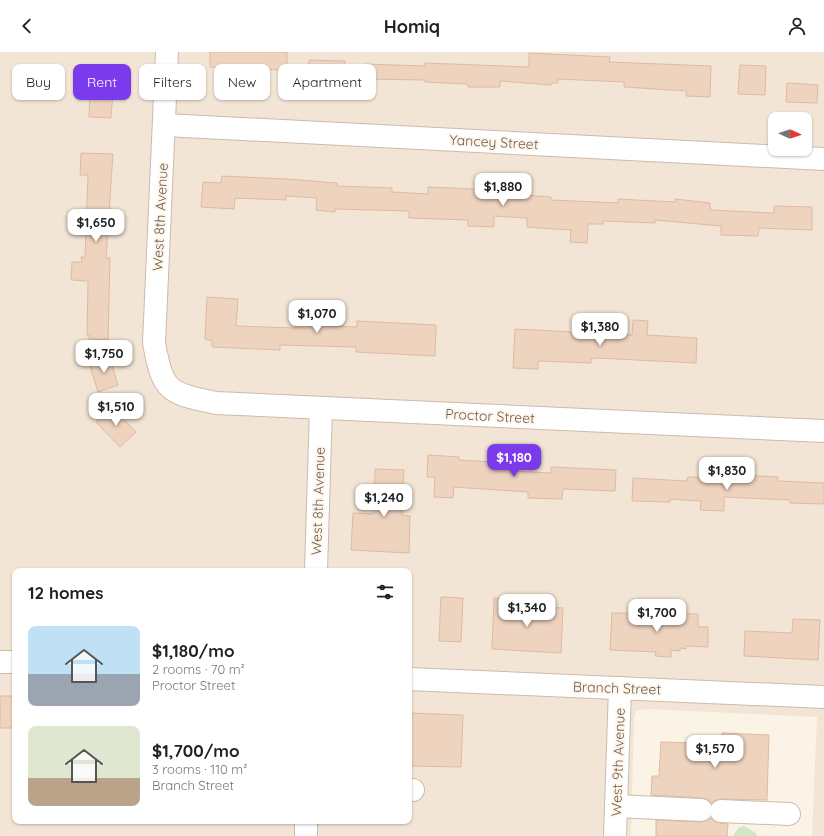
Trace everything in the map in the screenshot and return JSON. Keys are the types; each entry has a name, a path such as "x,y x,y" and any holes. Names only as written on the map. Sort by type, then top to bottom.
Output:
{"street":[{"name":"West 8th Avenue","path":"163,380 158,368 154,336 165,125 167,52"},
{"name":"Yancey Street","path":"165,125 824,158"},
{"name":"Proctor Street","path":"163,380 173,391 192,398 216,403 824,431"},
{"name":"West 8th Avenue","path":"316,568 321,408"},
{"path":"0,662 12,662"},
{"name":"Branch Street","path":"412,679 824,697"},
{"name":"West 9th Avenue","path":"615,836 620,688"},
{"path":"616,806 789,814"},
{"path":"306,824 306,836"}],"shaded area":[{"path":"0,52 824,52 824,836 812,836 817,717 646,709 636,711 634,718 631,836 0,836"}],"green space":[{"path":"744,826 756,833 757,836 733,836 738,828"}],"building":[{"path":"210,52 287,52 287,64 278,64 278,70 270,70 270,64 214,64 214,68 210,67"},
{"path":"529,53 610,57 609,62 711,66 710,97 686,96 687,91 624,87 624,82 558,79 558,83 551,83 551,85 500,81 500,87 468,87 468,84 425,82 425,80 376,79 376,64 425,66 425,63 529,67"},
{"path":"309,60 345,61 345,64 309,64"},
{"path":"740,65 766,66 765,95 738,94"},
{"path":"787,83 818,85 817,103 786,102"},
{"path":"90,100 112,100 111,118 89,117"},
{"path":"81,153 113,154 106,258 110,258 108,340 89,339 89,335 87,335 88,281 71,280 72,262 82,262 81,257 85,257 88,175 80,175"},
{"path":"222,176 337,183 337,186 392,188 392,192 428,194 428,187 495,190 495,193 551,197 551,200 618,203 618,199 675,202 675,199 710,203 710,210 774,213 774,206 812,207 812,230 759,228 758,236 721,235 721,226 655,220 655,223 603,221 603,224 588,224 587,243 570,242 571,230 527,227 527,218 494,216 494,227 468,226 468,220 409,218 409,211 335,209 335,212 316,210 317,198 286,196 286,200 235,198 234,209 201,207 203,182 221,183"},
{"path":"207,297 238,299 236,326 296,328 296,325 357,327 357,321 436,325 435,356 356,352 356,347 280,345 280,350 212,347 212,341 205,339"},
{"path":"633,320 648,321 647,335 697,338 696,363 597,358 591,359 591,363 538,361 538,369 513,368 515,329 632,335"},
{"path":"109,356 118,385 98,392 89,363"},
{"path":"112,407 136,432 120,447 96,422"},
{"path":"428,455 459,457 459,460 511,463 511,471 551,473 551,467 616,470 615,491 563,489 562,499 528,498 528,492 454,487 453,498 434,497 435,477 427,477"},
{"path":"375,469 404,470 402,515 410,516 409,553 351,550 353,513 374,514"},
{"path":"740,475 778,477 778,481 824,483 824,504 790,503 790,500 724,497 724,511 700,510 701,501 670,499 670,502 632,501 633,478 687,481 688,477 740,479"},
{"path":"441,597 463,598 461,642 439,641"},
{"path":"494,598 512,599 512,605 563,608 561,653 492,649"},
{"path":"612,613 698,614 698,627 708,627 708,647 686,646 686,649 680,648 680,651 671,650 671,657 655,656 656,652 610,650"},
{"path":"793,619 820,620 818,660 744,656 745,631 792,633"},
{"path":"0,696 12,696 12,728 0,728"},
{"path":"412,713 463,715 461,767 412,766"},
{"path":"722,733 769,735 767,800 722,799 711,803 707,799 702,798 651,795 652,776 659,776 661,742 722,744"},
{"path":"711,818 715,822 728,824 727,836 656,836 656,820 700,822"}]}
